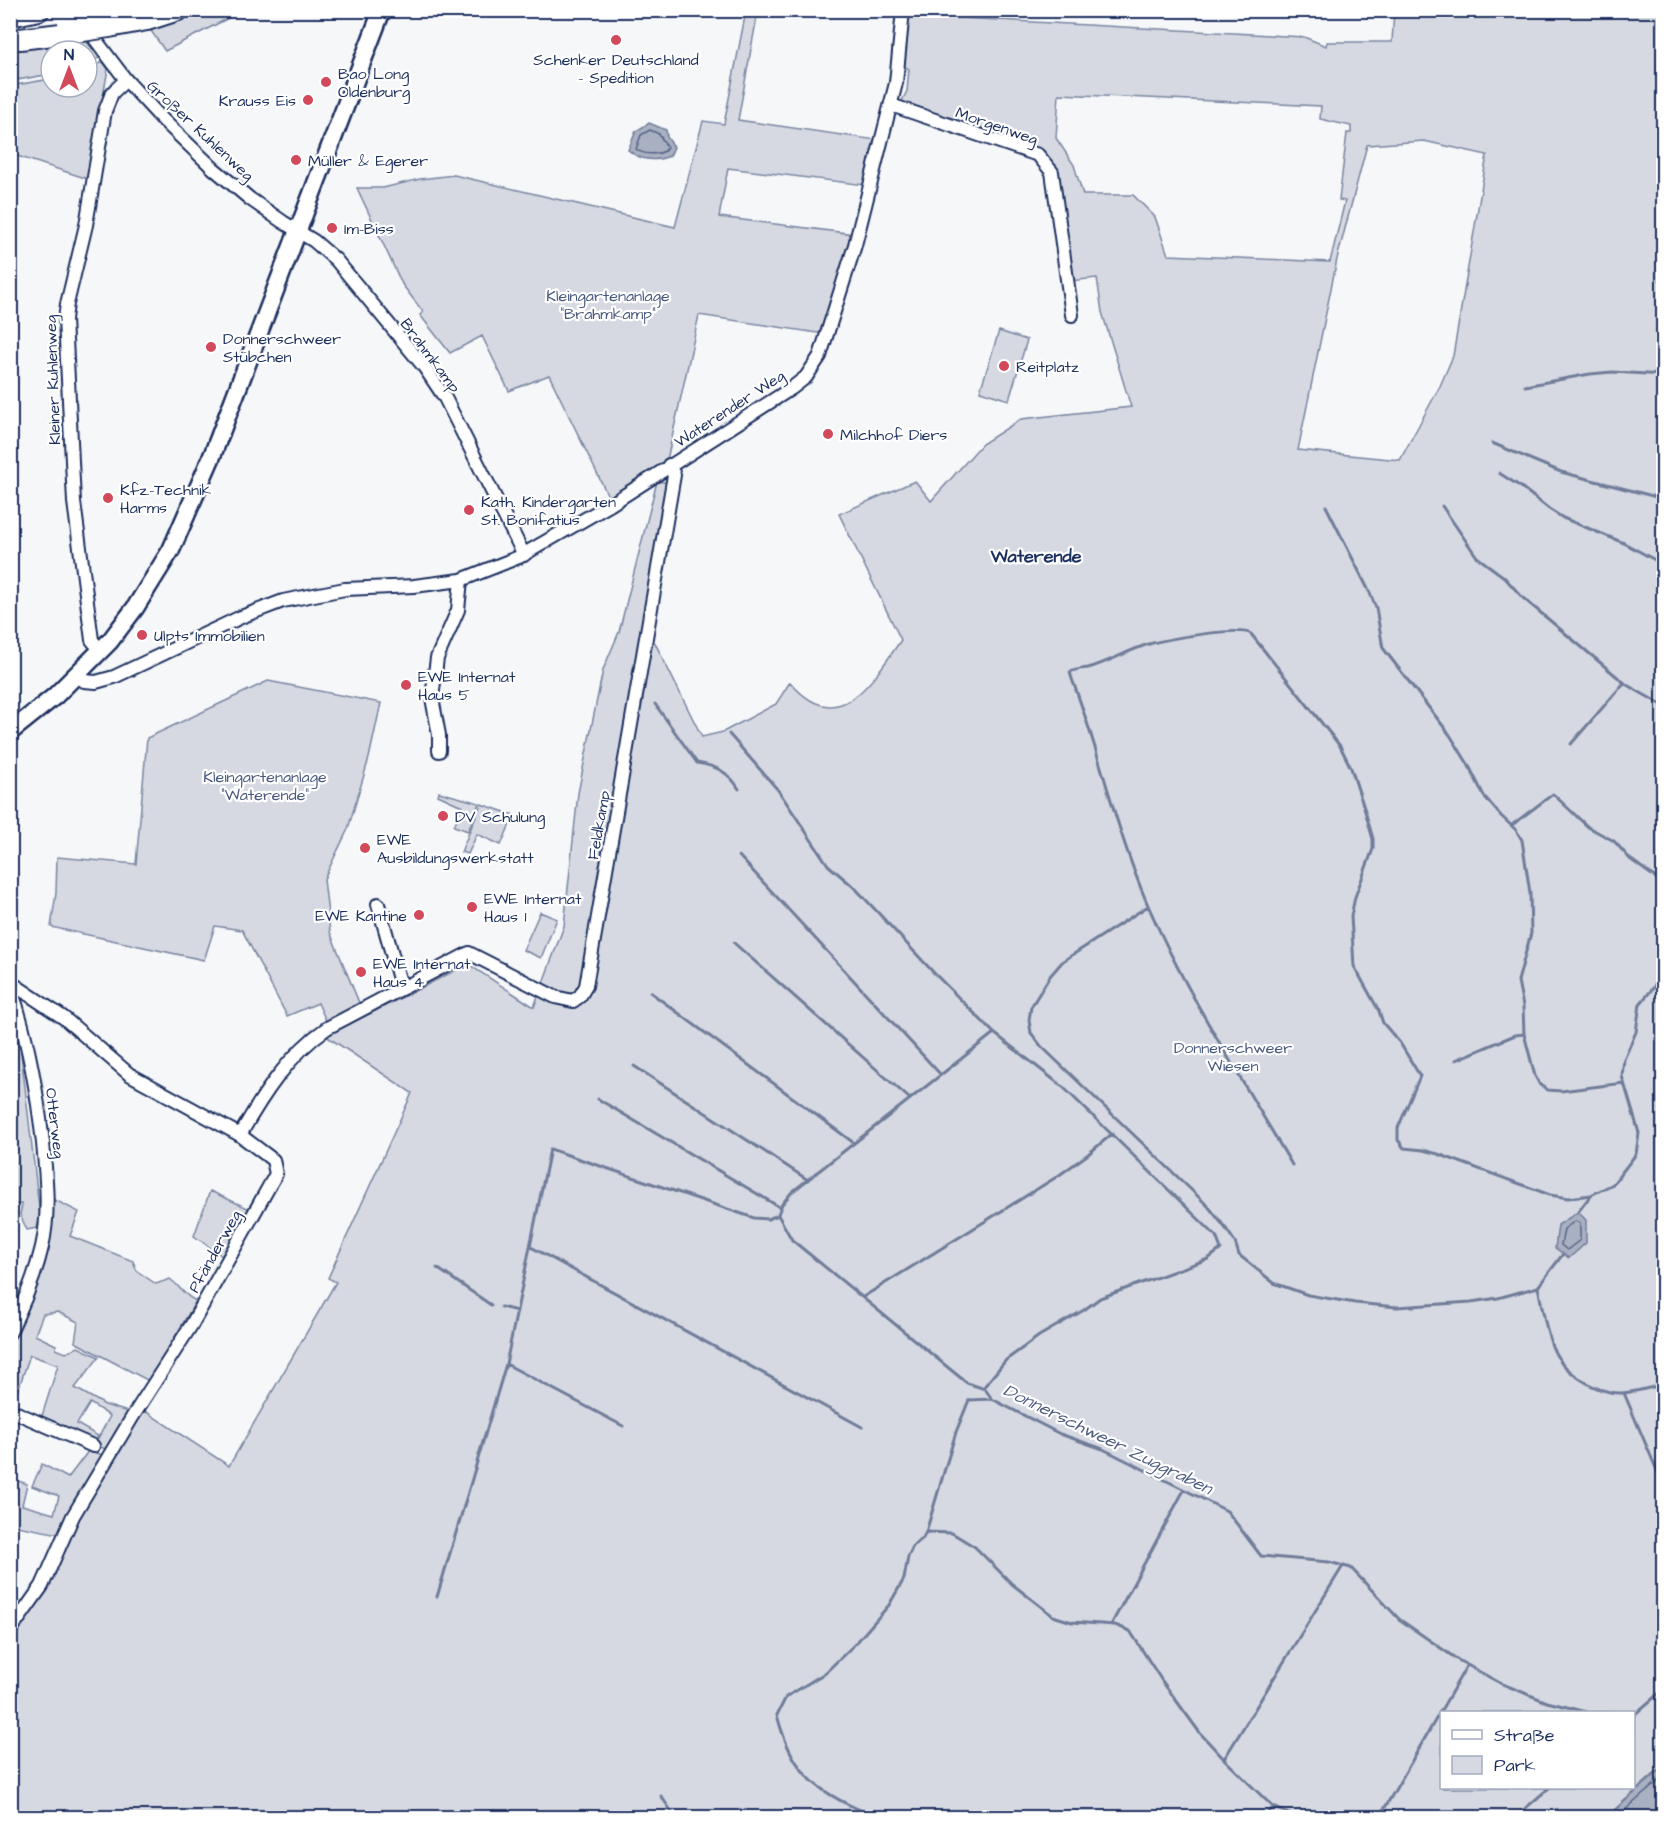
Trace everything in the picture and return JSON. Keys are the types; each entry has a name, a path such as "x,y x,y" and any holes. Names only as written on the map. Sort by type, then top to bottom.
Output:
{"highway":[{"path":"10,16 39,10"},
{"path":"10,32 106,17 147,20 178,10"},
{"path":"10,38 20,39 68,22"}],"main road":[{"path":"10,732 44,706 101,651 135,608 176,540 212,456 297,231 352,95 382,10"}],"street":[{"name":"Waterender Weg","path":"78,675 84,681 96,682 114,677 242,617 283,601 345,589 414,586 461,580 524,555 708,443 806,377 820,356 855,245 896,83 903,10"},
{"name":"Großer Kuhlenweg","path":"68,22 213,168 250,199 297,231"},
{"name":"Kleiner Kuhlenweg","path":"101,651 92,640 74,502 65,319 84,235 105,111 112,93 126,80"},
{"name":"Morgenweg","path":"891,105 1038,155 1052,172 1072,315"},
{"name":"Brahmkamp","path":"297,231 314,241 336,260 425,368 445,398 524,555"},
{"name":"Feldkamp","path":"240,1136 279,1076 309,1040 404,986 469,953 566,1000 573,1001 580,996 585,986 674,475 669,465"},
{"path":"439,751 439,735 432,698 437,658 458,610 461,580"},
{"path":"378,904 399,978 404,986"},
{"name":"Pfänderweg","path":"10,984 64,1018 129,1074 240,1136 273,1160 276,1174 192,1324 133,1416 74,1516 42,1586 10,1631"},
{"name":"Otterweg","path":"10,984 19,1010 32,1065 48,1196 43,1245 33,1281 10,1332"},
{"path":"10,1410 93,1446"}],"green space":[{"path":"202,11 242,11 165,51 149,28 183,19"},
{"name":"Kleingartenanlage \"Brahmkamp\"","path":"746,11 758,11 738,120 877,140 865,185 728,168 719,217 854,234 824,334 699,315 667,460 609,498 549,375 509,391 482,336 450,353 420,315 423,312 402,284 357,188 383,188 420,179 454,175 675,227 703,121 724,124"},
{"name":"Donnerschweer Wiesen","path":"907,11 924,11 924,16 1304,37 1326,46 1327,42 1392,42 1394,11 1663,11 1663,1766 1605,1818 11,1818 11,1637 47,1584 76,1516 142,1409 229,1466 336,1282 328,1278 412,1093 326,1036 468,964 534,1007 564,926 578,793 603,670 619,632 657,481 670,483 645,635 652,637 702,737 723,732 776,704 790,682 808,698 824,706 839,705 853,698 866,686 879,672 901,640 839,514 915,481 931,501 982,444 1021,419 1131,407 1102,312 1097,278 1070,281 1055,170 1040,153 901,103 907,91 909,69 903,66","holes":["1059,94 1321,106 1320,119 1351,126 1351,133 1347,133 1339,200 1345,201 1330,262 1168,255 1155,217 1133,195 1083,195 1074,165 1056,138","1424,141 1487,155 1453,356 1440,386 1400,460 1298,450 1337,259 1367,145"]},
{"path":"39,42 39,76 11,81 11,45"},
{"path":"103,62 108,69 88,179 11,154 10,86 39,81 39,99 99,99 99,64"},
{"name":"Reitplatz","path":"999,331 1027,340 1009,400 980,391"},
{"name":"Kleingartenanlage \"Waterende\"","path":"268,681 381,703 369,758 348,829 324,879 330,932 360,1005 327,1023 318,1003 287,1016 242,930 215,926 204,960 51,927 56,893 57,857 136,864 147,738"},
{"path":"439,792 479,803 468,831 454,826 462,806 438,795"},
{"path":"481,804 514,815 501,845 477,834 468,854 461,852"},
{"path":"540,912 557,919 541,958 523,950"},
{"path":"15,1033 19,1036 40,1216 37,1228 27,1230 20,1215 22,1204 11,1205 10,1034"},
{"path":"210,1191 250,1209 222,1256 194,1236"},
{"path":"53,1199 79,1212 70,1236 133,1261 137,1271 156,1284 170,1279 196,1301 149,1381 75,1342 78,1322 58,1312 43,1314 35,1335 56,1345 56,1349 66,1353 78,1347 99,1357 75,1388 105,1405 128,1412 109,1451 95,1444 110,1416 90,1403 77,1424 98,1436 94,1443 41,1419 58,1365 30,1355 18,1390 11,1396 11,1342 41,1270"},
{"path":"89,1450 105,1456 59,1534 11,1525 10,1478 27,1484 22,1505 54,1514 59,1496 32,1486 42,1464 68,1478"}],"water":[{"path":"649,123 666,130 667,137 674,147 670,156 648,159 628,150 636,131"},
{"path":"1578,1212 1586,1220 1586,1243 1569,1258 1555,1248 1558,1225"},
{"path":"1663,1768 1663,1817 1607,1817"}],"waterway":[{"path":"1660,280 1664,279"},
{"path":"1525,386 1612,372 1664,375"},
{"path":"1492,443 1561,472 1664,499"},
{"path":"1499,473 1563,518 1624,543 1664,565"},
{"path":"1326,506 1370,593 1376,608 1383,648 1450,735 1484,796 1516,830 1522,840 1530,893 1531,933 1518,981 1523,1006 1524,1034 1535,1076 1540,1085 1548,1090 1561,1091 1624,1083"},
{"path":"1442,506 1477,557 1504,577 1523,598 1627,685 1664,706"},
{"path":"1292,1165 1234,1068 1162,937 1126,848 1070,672 1088,668 1158,642 1218,632 1232,631 1251,634 1340,746 1351,768 1365,811 1373,839 1373,849 1355,897 1351,916 1354,966 1379,1011 1383,1023 1400,1043 1420,1076 1398,1128 1398,1140 1404,1148 1438,1154 1550,1195 1568,1198 1591,1195"},
{"path":"1571,744 1624,683"},
{"path":"655,704 697,763 721,771 731,778 739,789"},
{"path":"729,734 778,790 828,865 856,889 934,973 994,1033 1063,1087 1216,1236 1221,1249 1208,1259 1100,1298 1039,1336 1006,1360 983,1388"},
{"path":"1512,825 1553,794 1588,827 1614,841 1630,859 1664,884"},
{"path":"739,856 941,1075"},
{"path":"1148,906 1063,961 1050,976 1031,1007 1029,1020 1031,1033 1041,1046 1208,1206 1235,1242 1239,1255 1274,1283 1308,1295 1397,1307 1471,1302 1498,1298 1538,1287 1563,1254"},
{"path":"734,943 910,1099"},
{"path":"1578,1212 1591,1195 1613,1184 1636,1154 1639,1133 1622,1076 1624,1059 1636,1032 1640,1004 1654,987 1664,962"},
{"path":"650,992 854,1143"},
{"path":"778,1214 782,1204 792,1192 994,1033"},
{"path":"1456,1060 1515,1035 1524,1034"},
{"path":"634,1066 808,1180"},
{"path":"598,1099 781,1208"},
{"path":"863,1297 1058,1176 1112,1134"},
{"name":"Donnerschweer Zuggraben","path":"437,1597 506,1364 550,1149 754,1218 768,1219 778,1215 792,1240 967,1383 985,1389 992,1399 1060,1434 1103,1449 1227,1511 1261,1556 1329,1562 1351,1568 1399,1619 1458,1660 1500,1683 1547,1702 1583,1711"},
{"path":"531,1247 862,1427"},
{"path":"437,1268 491,1305"},
{"path":"1538,1287 1552,1346 1571,1372 1601,1390 1612,1392 1632,1392 1664,1384"},
{"path":"501,1307 517,1311"},
{"path":"506,1364 623,1426"},
{"path":"1624,1393 1664,1487"},
{"path":"878,1818 840,1800 812,1781 792,1755 777,1715 786,1697 825,1673 856,1643 889,1605 904,1579 908,1557 913,1546 923,1538 926,1532 956,1432 969,1400 992,1399"},
{"path":"1111,1625 1184,1490"},
{"path":"926,1532 952,1533 975,1547 1012,1584 1053,1616 1072,1622 1115,1625 1130,1631 1162,1681 1200,1733 1224,1759"},
{"path":"1297,1818 1272,1806 1224,1759 1343,1566"},
{"path":"1441,1711 1467,1665"},
{"path":"1635,1714 1664,1689"},
{"path":"1379,1818 1440,1712"},
{"path":"1514,1818 1548,1789"},
{"path":"661,1796 676,1818"},
{"path":"1262,1818 1274,1807"}],"place":[{"name":"Schenker Deutschland - Spedition","path":"616,40"},
{"name":"Bao Long Oldenburg","path":"326,82"},
{"name":"Krauss Eis","path":"308,100"},
{"name":"Müller & Egerer","path":"296,160"},
{"name":"Im-Biss","path":"332,228"},
{"name":"Donnerschweer Stübchen","path":"211,347"},
{"name":"Reitplatz","path":"1004,366"},
{"name":"Milchhof Diers","path":"828,434"},
{"name":"Kfz.-Technik Harms","path":"108,498"},
{"name":"Kath. Kindergarten St. Bonifatius","path":"469,510"},
{"name":"Ulpts Immobilien","path":"142,635"},
{"name":"EWE Internat Haus 5","path":"406,685"},
{"name":"DV Schulung","path":"443,816"},
{"name":"EWE Ausbildungswerkstatt","path":"365,848"},
{"name":"EWE Internat Haus 1","path":"472,907"},
{"name":"EWE Kantine","path":"419,915"},
{"name":"EWE Internat Haus 4","path":"361,972"}],"district":[{"name":"Waterende","path":"1036,556"}]}
